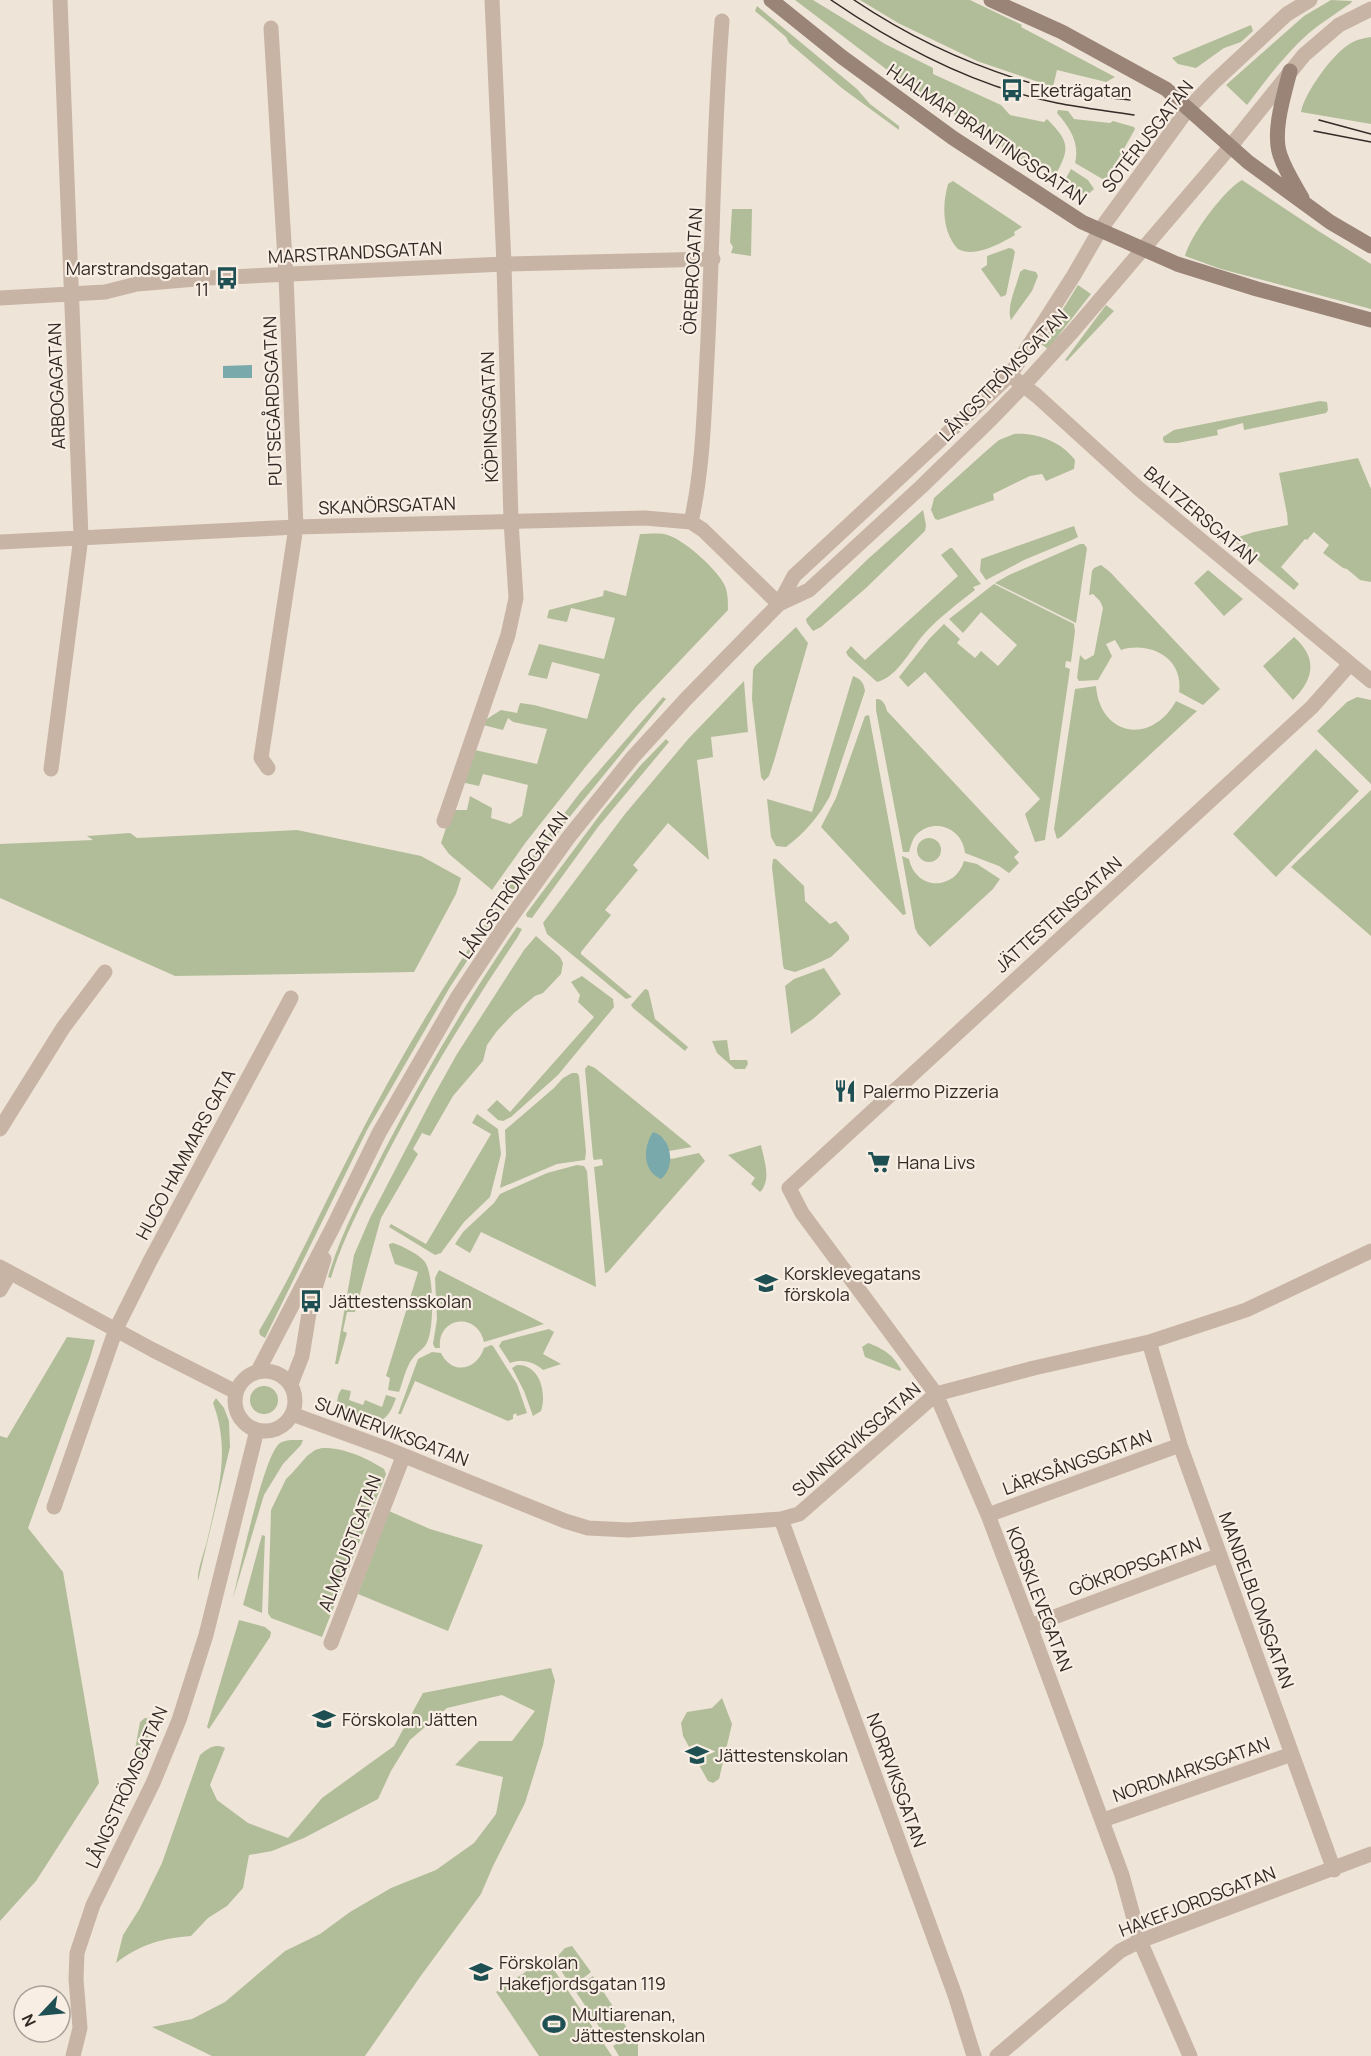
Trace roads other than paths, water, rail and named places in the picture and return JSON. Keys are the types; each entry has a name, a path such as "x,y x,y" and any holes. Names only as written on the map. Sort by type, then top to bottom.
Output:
{"main road":[{"name":"HJALMAR BRANTINGSGATAN","path":"771,0 842,57 952,138 1082,222 1177,264 1371,320"},
{"path":"991,0 1062,32 1166,89 1230,147 1330,222 1371,246"},
{"path":"1290,71 1281,112 1278,146 1289,175 1305,203"}],"street":[{"name":"ARBOGAGATAN","path":"51,769 81,537 60,0"},
{"name":"KÖPINGSGATAN","path":"444,821 487,697 513,615 516,598 511,521 504,264 492,0"},
{"name":"SOTÉRUSGATAN","path":"1100,230 1188,109 1287,14 1310,0"},
{"path":"1230,147 1290,71 1331,30 1371,9"},
{"name":"ÖREBROGATAN","path":"691,522 696,499 702,436 713,259 722,21"},
{"name":"PUTSEGÅRDSGATAN","path":"268,768 261,758 296,527 286,276 271,28"},
{"name":"LÅNGSTRÖMSGATAN","path":"779,604 808,590 991,419 1073,331 1230,147"},
{"name":"LÅNGSTRÖMSGATAN","path":"236,1392 247,1377 258,1371 380,1133 457,998 568,838 633,757 779,604 794,576 1010,375 1100,230"},
{"name":"MARSTRANDSGATAN","path":"0,298 105,292 137,284 198,279 504,264 713,259"},
{"name":"BALTZERSGATAN","path":"1010,375 1138,488 1371,681"},
{"name":"SKANÖRSGATAN","path":"0,542 296,527 645,518 691,522"},
{"path":"691,522 704,530 779,604"},
{"name":"JÄTTESTENSGATAN","path":"789,1188 1312,707 1350,664"},
{"path":"0,1129 63,1028 105,972"},
{"name":"HUGO HAMMARS GATA","path":"54,1506 116,1329 291,998"},
{"name":"KORSKLEVEGATAN","path":"789,1188 802,1213 936,1394 988,1515 1030,1626 1122,1875 1140,1941 1190,2056"},
{"name":"LÅNGSTRÖMSGATAN","path":"292,1414 296,1402 291,1384 302,1356 311,1301 333,1227"},
{"name":"SUNNERVIKSGATAN","path":"292,1414 385,1448 565,1521 588,1527 628,1530 781,1519 799,1514 936,1394 1034,1368 1149,1342 1245,1310 1371,1251"},
{"path":"0,1290 5,1270 236,1392 237,1411 244,1422 257,1430 267,1431 279,1428 292,1414"},
{"name":"MANDELBLOMSGATAN","path":"1149,1342 1180,1445 1334,1870"},
{"path":"258,1371 266,1370 280,1374 291,1384"},
{"name":"LÅNGSTRÖMSGATAN","path":"73,2056 80,2028 76,1979 78,1953 93,1905 153,1783 179,1720 206,1635 257,1430"},
{"name":"LÄRKSÅNGSGATAN","path":"988,1515 1180,1445"},
{"name":"ALMQUISTGATAN","path":"331,1643 403,1457"},
{"name":"NORRVIKSGATAN","path":"781,1519 955,1995 974,2056"},
{"name":"GÖKROPSGATAN","path":"1030,1626 1220,1555"},
{"name":"NORDMARKSGATAN","path":"1102,1820 1292,1754"},
{"name":"HAKEFJORDSGATAN","path":"997,2056 1120,1951 1140,1941 1334,1870 1371,1854"}],"water":[{"path":"252,365 252,378 223,378 223,366"},
{"path":"653,1132 664,1140 670,1153 669,1167 661,1179 647,1165 647,1145"}],"tram line":[{"path":"831,0 911,49 968,76 1027,96 1066,105 1134,115"},
{"path":"854,0 926,42 1003,74 1065,92 1130,100"},
{"path":"1319,120 1371,134"},
{"path":"1314,131 1371,142"}],"place":[{"name":"Eketrägatan","path":"1012,90"},
{"name":"Marstrandsgatan 11","path":"227,278"},
{"name":"Palermo Pizzeria","path":"845,1091"},
{"name":"Hana Livs","path":"879,1162"},
{"name":"Korsklevegatans förskola","path":"766,1283"},
{"name":"Jättestensskolan","path":"311,1301"},
{"name":"Förskolan Jätten","path":"324,1719"},
{"name":"Jättestenskolan","path":"697,1755"},
{"name":"Förskolan Hakefjordsgatan 119","path":"481,1972"},
{"name":"Multiarenan, Jättestenskolan","path":"554,2024"}]}
